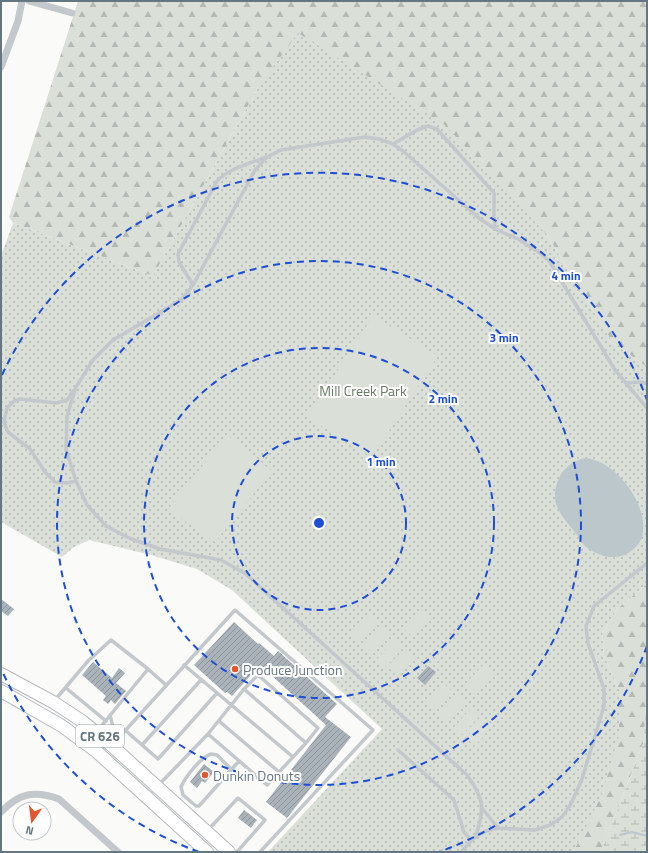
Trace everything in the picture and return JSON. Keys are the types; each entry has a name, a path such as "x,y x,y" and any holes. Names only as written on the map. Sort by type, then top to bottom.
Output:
{"main road":[{"name":"CR 626","path":"1,674 53,702 82,721 96,733 114,742 157,787 229,852"},
{"name":"CR 626","path":"1,691 62,726 97,752 207,852"}],"street":[{"path":"1,67 18,22 22,1"},
{"path":"29,1 72,13"},
{"path":"1,812 8,805 26,794 40,794 59,799 118,852"}],"lane":[{"path":"393,144 417,130 428,126 437,129 494,193 493,221 497,230"},
{"path":"193,285 179,262 178,254 217,181 223,175 281,150 365,137 379,139 393,144 480,219 497,230 518,239 540,253 550,262 615,370 647,408"},
{"path":"76,481 67,483 55,482 45,472 30,449 8,432 4,422 7,408 14,401 20,399 56,403 67,400 93,360 113,340 181,300 193,285 255,170 267,157"},
{"path":"626,383 641,382 647,384"},
{"path":"76,387 67,416 66,449 76,481 87,505 106,526 123,535 160,549 221,560 246,574 467,775 478,790 482,808 481,819 476,835 461,852"},
{"path":"476,835 483,831 498,828 534,830 550,825 562,817 571,804 582,779 604,706 604,689 588,643 586,626 594,606 647,563"},
{"path":"114,742 235,610 373,730 260,852"},
{"path":"53,702 88,661 111,640 166,685"},
{"path":"184,665 293,757"},
{"path":"96,733 148,670"},
{"path":"147,798 208,734 244,689 258,675 318,728 267,785 208,734"},
{"path":"142,745 202,680"},
{"path":"66,688 106,720"},
{"path":"244,689 306,742"},
{"path":"125,730 156,758 159,758 217,693"},
{"path":"110,715 114,731 114,742"},
{"path":"219,721 279,772"},
{"path":"398,750 454,800 464,832 472,840"},
{"path":"231,769 217,755 211,754 205,756 184,780 181,787 183,795 196,806 199,806 239,761"},
{"path":"207,832 238,798 265,820 237,852"},
{"path":"482,808 498,828"}],"green space":[{"path":"78,1 647,1 647,367 613,343 547,235 259,86 153,276 13,223 9,217"},
{"name":"Mill Creek Park","path":"298,33 445,125 547,235 613,343 647,367 647,584 618,608 602,634 604,656 619,690 619,735 602,794 572,852 268,852 382,729 232,590 197,569 151,555 89,540 74,547 62,557 1,522 1,256 13,223 153,276 259,86"},
{"path":"373,316 438,356 372,457 307,417"},
{"path":"227,435 272,471 215,542 168,509"},
{"path":"647,584 647,684 644,741 601,852 572,852 578,843 619,690 604,656 602,634 618,608"},
{"path":"421,609 431,618 413,637 404,629"},
{"path":"368,615 377,623 359,643 351,635"},
{"path":"380,626 389,634 372,653 363,645"},
{"path":"395,639 404,647 386,667 377,659"},
{"path":"407,650 416,658 398,677 390,669"},
{"path":"485,663 494,672 475,692 465,684"},
{"path":"444,684 453,692 436,711 427,703"},
{"path":"647,684 647,852 601,852 644,741"},
{"path":"456,694 465,702 448,722 439,714"},
{"path":"471,708 480,716 462,735 454,727"},
{"path":"483,718 492,726 475,746 466,738"}],"shaded area":[{"path":"585,458 607,466 617,474 634,495 639,507 643,519 642,536 636,547 625,554 607,557 595,553 589,549 584,545 566,521 557,506 555,489 561,474 569,465"}],"building":[{"path":"1,599 14,609 8,616 1,611"},
{"path":"234,622 258,644 259,643 274,656 278,651 337,704 325,717 351,737 287,818 266,802 326,725 260,665 232,696 227,692 225,693 194,665"},
{"path":"93,662 112,678 119,668 125,673 116,683 126,691 115,704 111,700 108,704 103,700 106,696 82,675"},
{"path":"428,666 436,672 425,685 417,678"},
{"path":"204,764 214,772 205,783 202,781 197,788 190,782"},
{"path":"244,810 257,820 251,828 238,818"}],"waterway":[{"path":"620,835 632,832 647,836"}],"place":[{"name":"Produce Junction","path":"235,669"},
{"name":"Dunkin Donuts","path":"205,775"}]}
